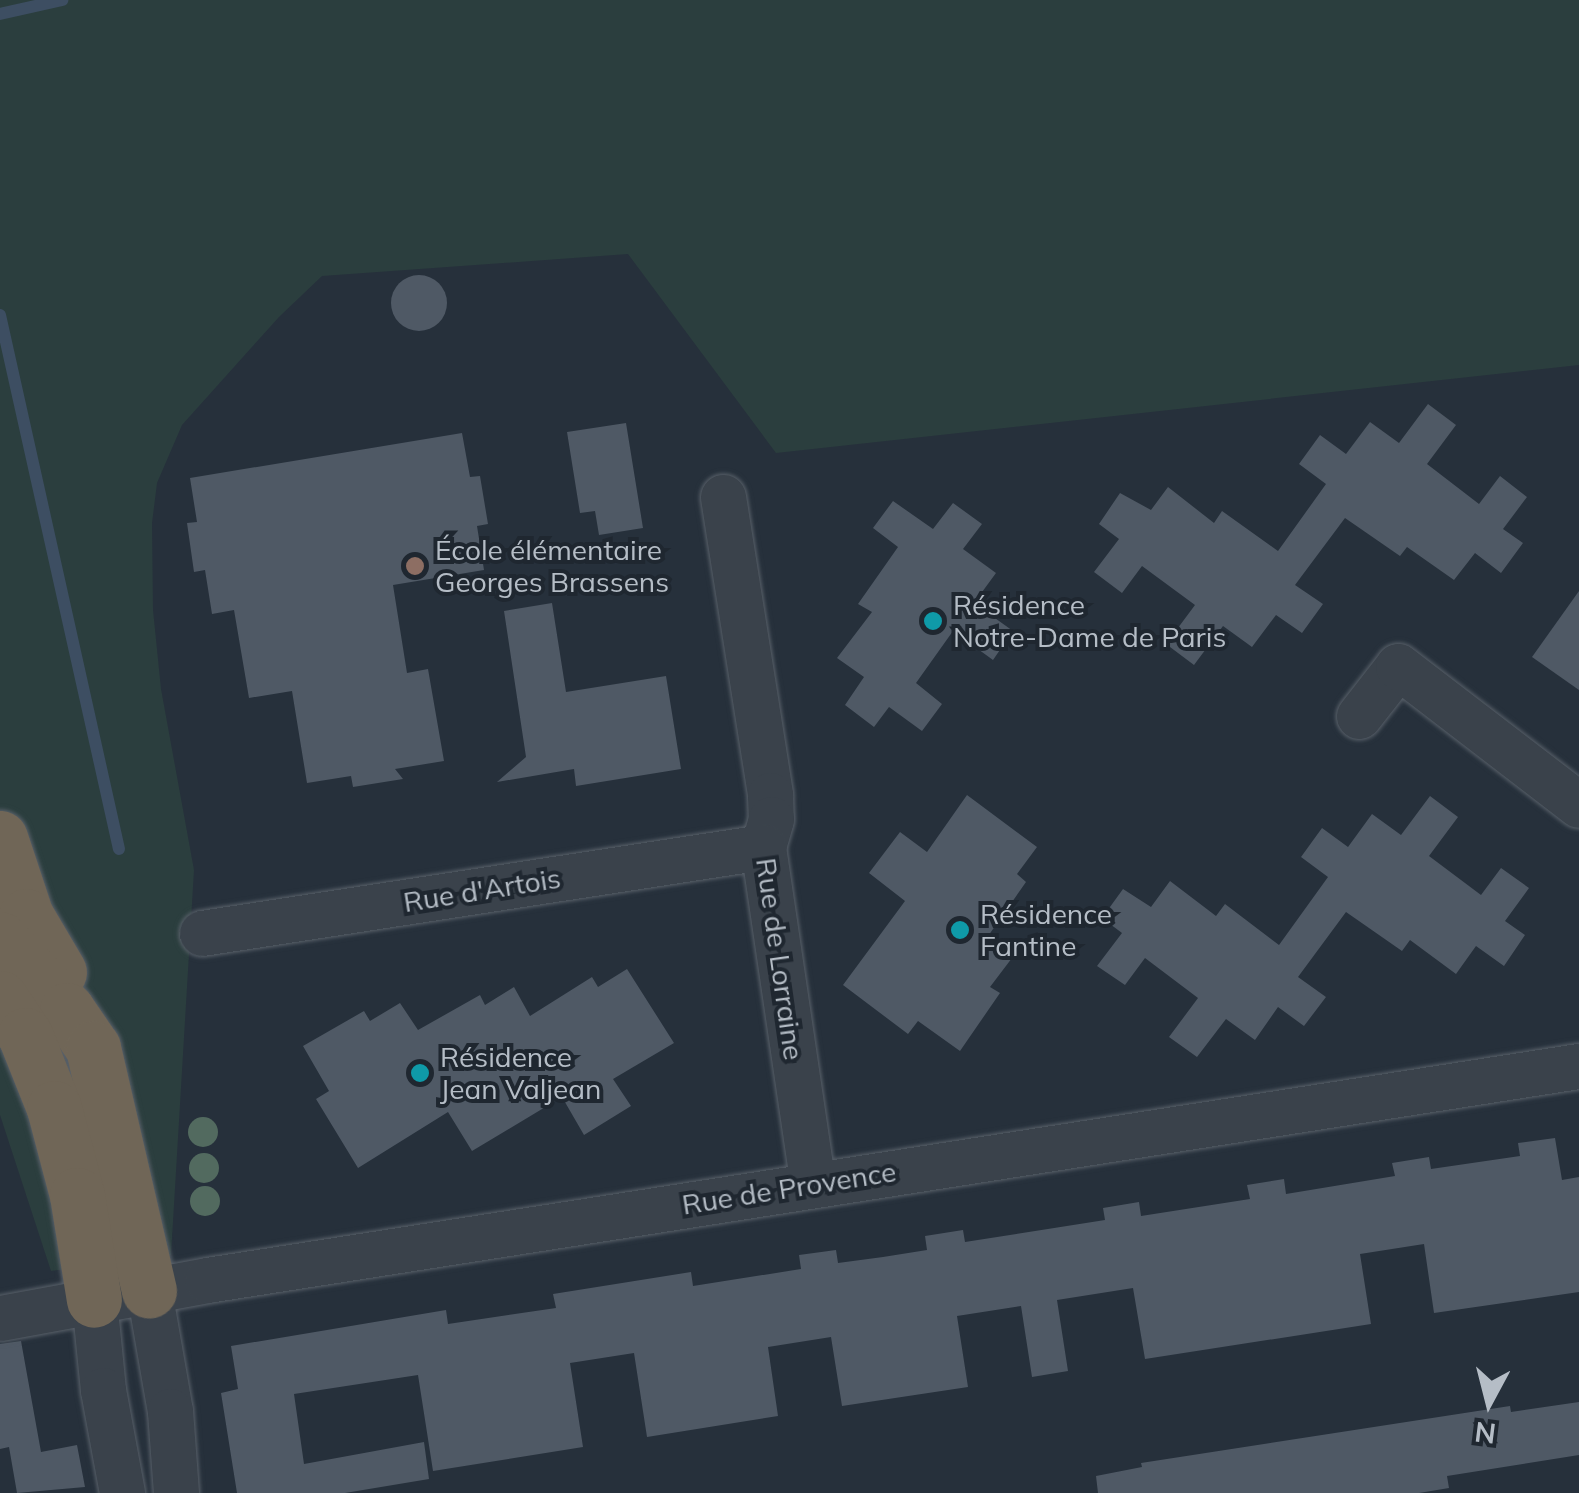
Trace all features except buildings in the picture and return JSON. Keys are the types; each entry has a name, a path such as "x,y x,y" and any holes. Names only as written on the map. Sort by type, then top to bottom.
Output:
{"highway":[{"path":"0,838 26,916 80,1009 99,1066 150,1290"},
{"path":"0,939 76,1021 99,1066"},
{"path":"0,998 25,1035 54,1108 77,1196 94,1300"}],"street":[{"name":"Rue de Lorraine","path":"723,497 770,795 771,819 762,848 812,1184"},
{"path":"1360,716 1398,666 1579,805"},
{"name":"Rue d'Artois","path":"202,933 762,848"},
{"name":"Rue de Provence","path":"0,1318 150,1290 812,1184 1579,1066"},
{"path":"150,1290 170,1411 176,1493"},
{"path":"94,1300 102,1390 122,1493"}],"shaded area":[{"path":"0,0 1579,0 1579,365 776,453 628,254 322,276 279,317 182,425 157,483 152,523 153,610 161,689 194,870 171,1255 51,1271 0,1115"}],"waterway":[{"path":"0,14 62,0"},
{"path":"0,315 119,849"}],"place":[{"name":"École élémentaire Georges Brassens","path":"415,566"},
{"name":"Résidence Notre-Dame de Paris","path":"933,621"},
{"name":"Résidence Fantine","path":"960,930"},
{"name":"Résidence Jean Valjean","path":"420,1073"}]}
